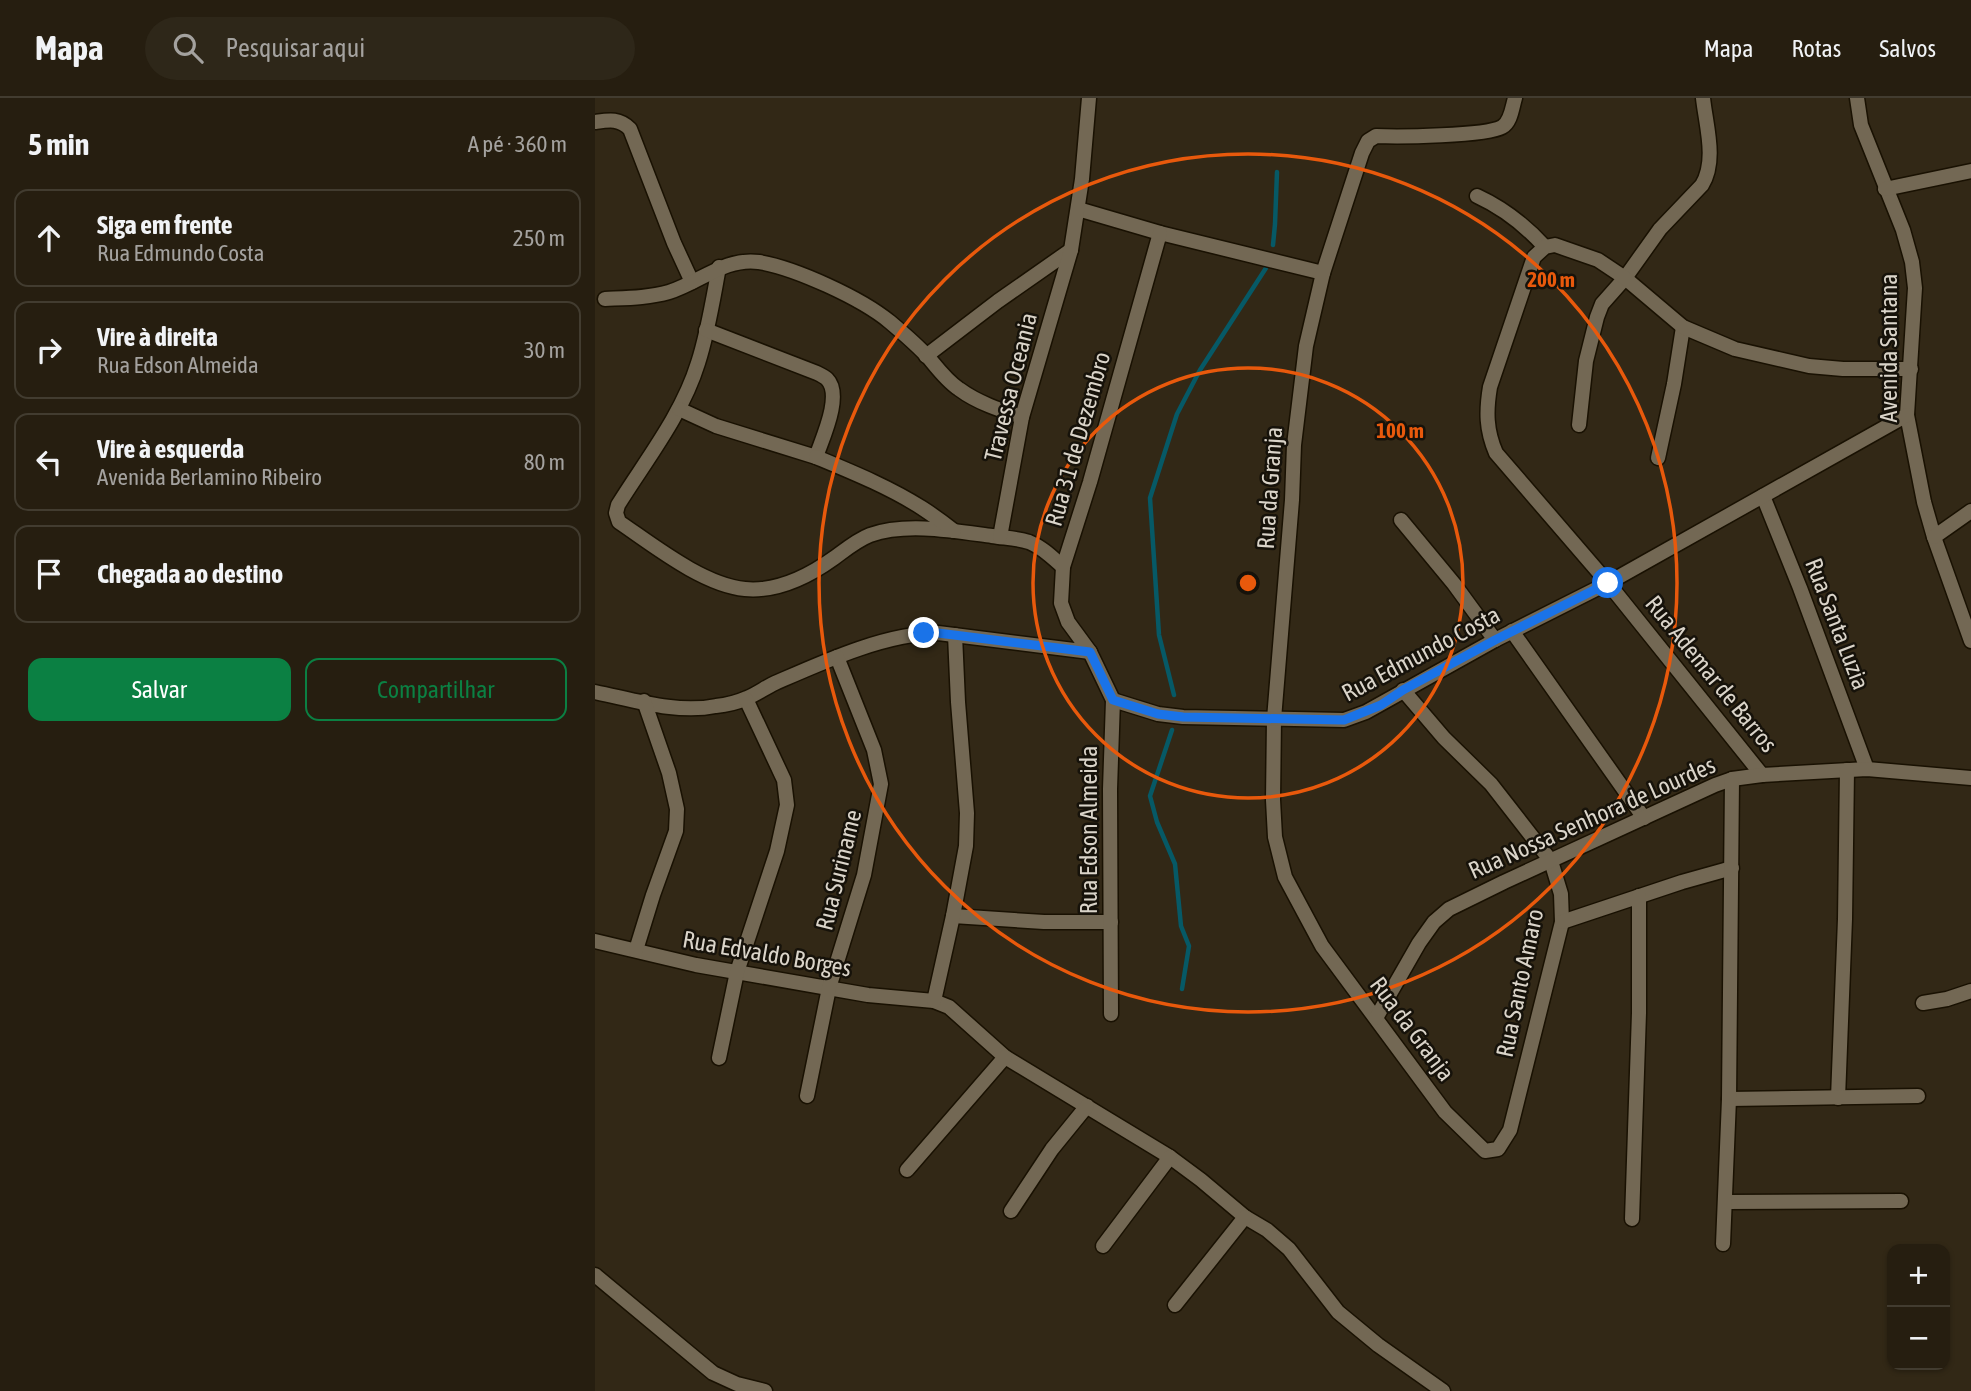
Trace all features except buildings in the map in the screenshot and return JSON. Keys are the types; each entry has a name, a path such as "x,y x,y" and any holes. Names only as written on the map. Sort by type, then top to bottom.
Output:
{"street":[{"name":"Travessa Oceania","path":"1000,537 1022,417 1071,250 1082,179 1089,98"},
{"name":"Rua da Granja","path":"1510,1130 1498,1149 1485,1151 1477,1145 1445,1112 1322,946 1285,877 1275,837 1273,800 1274,719 1294,445 1306,346 1323,272 1361,153 1368,141 1376,136 1436,135 1500,128 1509,118 1515,98"},
{"path":"1579,425 1586,361 1602,304 1625,278 1660,229 1707,177 1710,153 1703,98"},
{"name":"Avenida Santana","path":"1857,98 1861,125 1903,230 1912,262 1916,288 1907,415 1924,502 1971,641"},
{"path":"595,122 610,119 630,129 692,282"},
{"path":"1885,189 1971,171"},
{"path":"1477,196 1498,206 1545,247 1555,245 1598,260 1625,278 1682,327 1735,349 1809,366 1911,369"},
{"path":"1077,209 1160,233 1323,272"},
{"name":"Rua 31 de Dezembro","path":"1090,652 1067,622 1061,603 1063,567 1094,469 1160,233"},
{"name":"Rua Ademar de Barros","path":"1545,247 1534,257 1490,387 1486,409 1490,439 1496,453 1608,583 1762,775"},
{"path":"926,356 1071,250"},
{"path":"605,299 669,292 719,267 757,262 802,275 870,307 888,320 956,387 970,397 1022,417"},
{"path":"719,267 699,362 679,408 618,505 616,513 619,522 675,560 711,579 747,589 783,584 813,573 868,536 903,529 954,531 1031,543 1063,567"},
{"path":"1658,458 1674,384 1682,327"},
{"path":"706,330 817,373 828,380 834,396 832,409 816,457"},
{"path":"679,408 716,426 816,457 925,509 954,531"},
{"name":"Rua Edmundo Costa","path":"1113,700 1169,715 1344,720 1381,705 1403,690 1495,640 1608,583 1907,415"},
{"name":"Rua Santa Luzia","path":"1763,496 1867,769"},
{"path":"1934,537 1971,511"},
{"path":"1401,520 1454,584 1495,640"},
{"path":"1513,631 1644,818"},
{"path":"595,692 692,709 716,706 746,699 768,686 837,657 890,640 924,633 1090,652"},
{"path":"955,635 967,813 966,846 934,1000 949,1007 1005,1057 1170,1157 1245,1217 1267,1230 1289,1249 1338,1312 1378,1345 1443,1391"},
{"name":"Rua Edson Almeida","path":"1090,652 1113,700 1110,789 1111,1014"},
{"name":"Rua Suriname","path":"807,1096 829,988 864,875 881,784 874,750 837,657"},
{"name":"Rua Santo Amaro","path":"1403,690 1444,738 1491,784 1551,861 1561,894 1562,922 1510,1130"},
{"path":"719,1058 737,972 777,851 787,795 784,780 746,699"},
{"path":"636,950 676,831 677,810 671,782 644,701"},
{"name":"Rua Nossa Senhora de Lourdes","path":"1376,1018 1419,943 1434,922 1449,909 1700,791 1732,779 1762,775 1867,769 1971,778"},
{"path":"1838,1098 1847,770"},
{"name":"Rua Ademar de Barros","path":"1723,1244 1729,1099 1732,779"},
{"path":"1562,922 1732,868"},
{"path":"1632,1219 1639,1013 1639,896"},
{"path":"953,916 1044,922 1111,922"},
{"name":"Rua Edvaldo Borges","path":"595,940 696,965 868,995 934,1000"},
{"path":"1923,1003 1971,991"},
{"path":"907,1170 1005,1057"},
{"path":"1729,1099 1918,1096"},
{"path":"1011,1211 1052,1149 1087,1106"},
{"path":"1103,1246 1170,1157"},
{"path":"1726,1202 1901,1201"},
{"path":"1175,1305 1245,1217"},
{"path":"595,1275 713,1373 737,1384 765,1391"}],"waterway":[{"path":"1273,245 1277,172"},
{"path":"1174,695 1159,635 1150,498 1177,414 1200,370 1266,268"},
{"path":"1172,730 1150,796 1157,822 1175,864 1181,926 1189,946 1182,989"}],"route":[{"path":"924,633 1090,652 1113,700 1158,714 1183,717 1344,720 1381,705 1403,690 1495,640 1608,583"}]}
